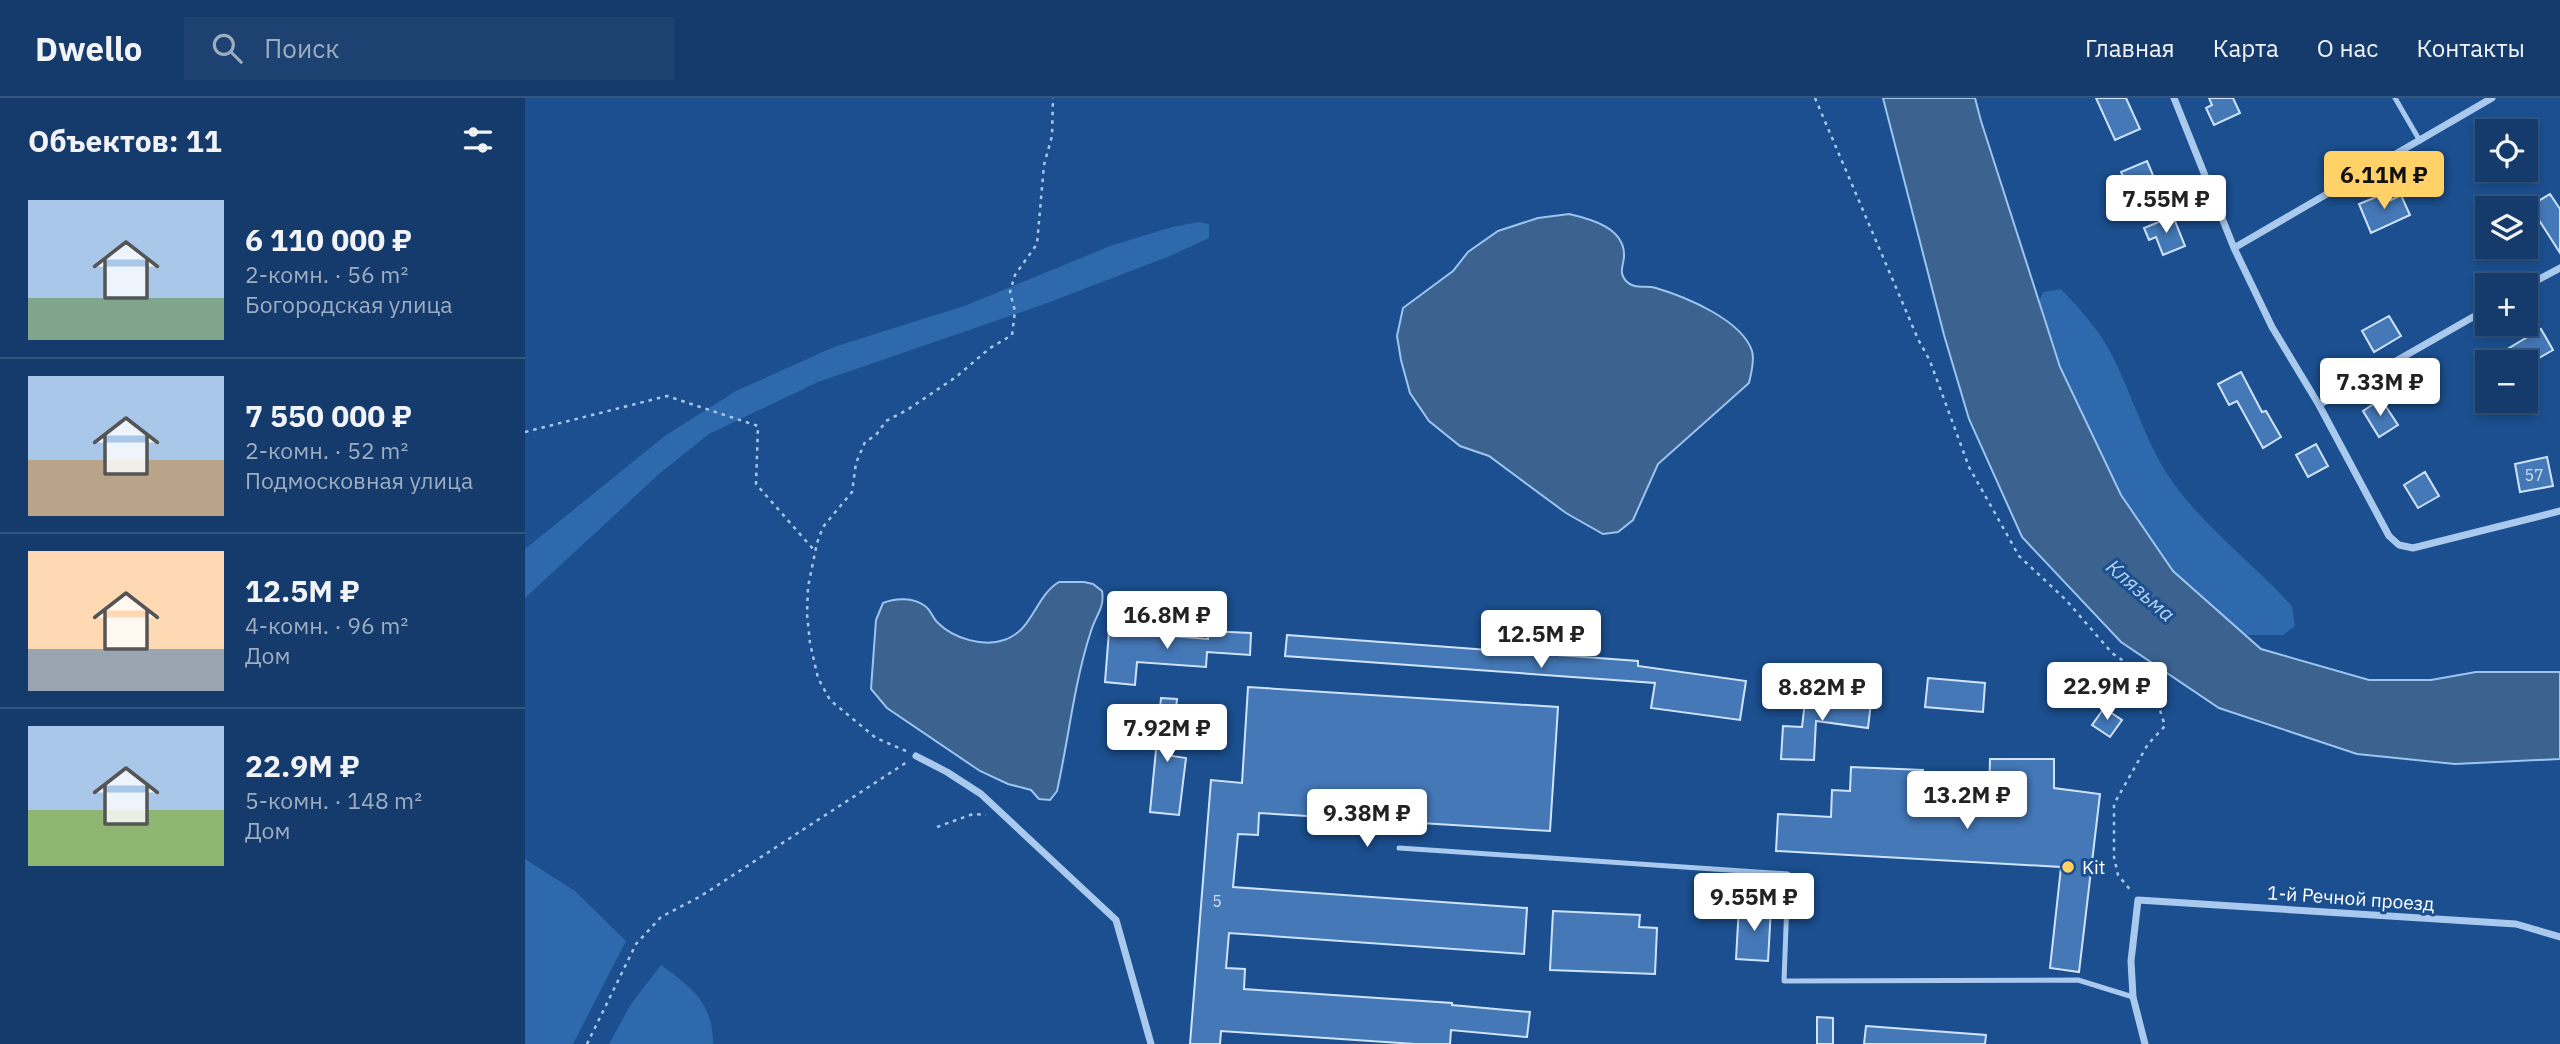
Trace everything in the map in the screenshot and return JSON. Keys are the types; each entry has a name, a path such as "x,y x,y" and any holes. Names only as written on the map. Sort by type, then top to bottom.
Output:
{"street":[{"path":"2174,98 2234,248 2272,327 2319,405 2389,536 2399,545 2413,548 2560,511"},
{"path":"2234,248 2492,98"},
{"path":"2538,280 2560,268"},
{"path":"2319,405 2475,316"},
{"path":"916,756 981,794 1116,920 1151,1044"},
{"path":"2137,900 2131,961 2133,997 2145,1044"},
{"name":"1-й Речной проезд","path":"2137,900 2516,924 2560,937"}],"lane":[{"path":"2395,98 2420,141"},
{"path":"1399,848 1789,874 1784,981 2078,980 2133,997"}],"path":[{"path":"916,756 877,738 830,700 818,678 807,614 808,587 815,551 823,527 852,492 856,463 865,442 876,435 886,421 956,377 990,348 1013,335 1015,311 1010,292 1015,275 1037,244 1044,166 1052,135 1053,98"},
{"path":"1815,98 1917,339 1930,361 1969,467 2019,556 2066,600 2112,653 2139,672 2157,701 2165,726 2148,744 2114,804 2114,857 2118,875 2137,900"},
{"path":"525,432 667,396 758,426 756,484 815,551"},
{"path":"587,1044 636,944 661,917 701,896 916,756"},
{"path":"937,827 973,814 1003,815"}],"shaded area":[{"path":"1199,222 1209,224 1209,238 1170,256 1042,305 818,382 709,434 659,474 525,598 525,549 666,435 736,391 834,347 967,305 1110,246 1172,227"},
{"path":"2061,289 2090,321 2108,347 2152,445 2180,492 2292,606 2295,626 2283,635 2245,635 2173,571 2121,495 2060,367 2039,302 2043,292"},
{"path":"525,859 575,891 626,941 573,1044 525,1044"},
{"path":"661,965 691,989 704,1006 712,1029 713,1044 609,1044 631,1004"}],"water":[{"name":"Клязьма","path":"1883,98 1975,98 2060,367 2121,495 2173,571 2261,649 2369,680 2431,680 2476,672 2560,672 2560,759 2455,764 2357,754 2219,708 2121,642 2022,537 1969,419 1944,335"},
{"path":"1569,214 1605,226 1619,238 1624,256 1622,275 1629,284 1656,288 1711,311 1737,329 1753,355 1749,383 1658,464 1633,520 1618,532 1603,534 1566,513 1489,456 1460,446 1429,421 1410,393 1397,336 1403,308 1453,271 1468,252 1498,231 1538,218"},
{"path":"1059,582 1093,584 1102,591 1103,597 1080,670 1057,791 1050,800 1039,799 1031,790 1008,784 980,771 887,708 871,689 876,620 883,603 898,599 915,601 927,608 936,621 952,633 969,640 996,642 1021,629 1044,596"}],"building":[{"path":"2096,98 2126,98 2140,129 2115,140"},
{"path":"2209,98 2233,98 2240,113 2214,125 2206,108 2212,105"},
{"path":"2147,161 2155,180 2130,191 2121,172"},
{"path":"2388,192 2391,200 2401,195 2410,215 2371,233 2359,204"},
{"path":"2550,194 2560,209 2560,253 2538,219 2538,201"},
{"path":"2173,216 2185,246 2163,255 2156,237 2149,240 2144,228"},
{"path":"2389,316 2401,336 2374,352 2362,331"},
{"path":"2541,329 2553,350 2538,359 2538,350 2510,350 2509,348 2529,336 2538,336"},
{"path":"2241,372 2262,412 2266,411 2281,437 2263,448 2237,401 2229,405 2218,384"},
{"path":"2381,399 2398,425 2379,437 2363,411"},
{"path":"2316,444 2328,466 2308,477 2296,455"},
{"path":"2547,457 2553,486 2520,492 2515,464"},
{"path":"2425,472 2439,496 2418,508 2404,485"},
{"path":"1109,631 1208,639 1208,631 1251,633 1250,655 1207,652 1206,667 1137,662 1135,685 1105,682"},
{"path":"1287,635 1638,661 1638,666 1746,681 1740,720 1651,708 1655,683 1285,656"},
{"path":"1928,678 1985,683 1983,712 1925,707"},
{"path":"1248,687 1558,707 1550,831 1259,813 1258,835 1238,834 1233,887 1527,908 1524,954 1229,933 1226,968 1245,969 1244,989 1452,1003 1530,1012 1527,1037 1451,1030 1450,1044 1415,1044 1221,1031 1220,1044 1190,1044 1211,780 1242,783"},
{"path":"1806,693 1871,702 1868,728 1816,721 1814,760 1781,759 1783,726 1802,727"},
{"path":"1161,698 1177,699 1172,756 1186,758 1179,815 1150,812"},
{"path":"2104,708 2122,720 2110,737 2092,725"},
{"path":"1990,759 2054,759 2054,788 2100,794 2079,972 2050,968 2061,867 1776,851 1778,814 1831,817 1832,790 1850,791 1851,767 1923,770 1921,794 1989,797"},
{"path":"1739,906 1771,908 1768,961 1736,959"},
{"path":"1553,911 1640,915 1639,927 1657,928 1655,974 1550,970"},
{"path":"1817,1017 1833,1018 1833,1044 1817,1044"},
{"path":"1866,1026 1986,1035 1985,1044 1864,1044"}],"place":[{"name":"Kit","path":"2068,867"}]}
